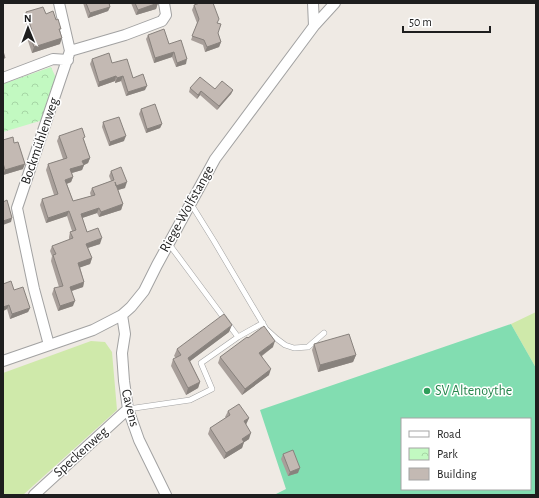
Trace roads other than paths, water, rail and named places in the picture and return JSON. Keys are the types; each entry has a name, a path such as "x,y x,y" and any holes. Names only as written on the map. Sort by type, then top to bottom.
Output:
{"street":[{"path":"59,3 69,56"},
{"path":"3,78 53,60 69,56 162,21 166,15 164,3"},
{"path":"313,3 314,26"},
{"name":"Riege-Wolfstange","path":"3,361 93,330 122,315 131,307 144,291 215,159 314,26 335,3"},
{"name":"Bockmühlenweg","path":"49,345 34,289 17,208 69,56"},
{"name":"Cavens","path":"122,315 125,334 122,353 128,409 139,440 166,495"},
{"name":"Speckenweg","path":"34,495 128,409"}],"lane":[{"path":"190,204 214,241 266,329 285,345 294,348 308,347 324,333"},
{"path":"168,244 238,337"},
{"path":"128,409 190,400 212,389 200,363 238,337 263,323"}],"place":[{"name":"SV Altenoythe","path":"427,391"}]}
